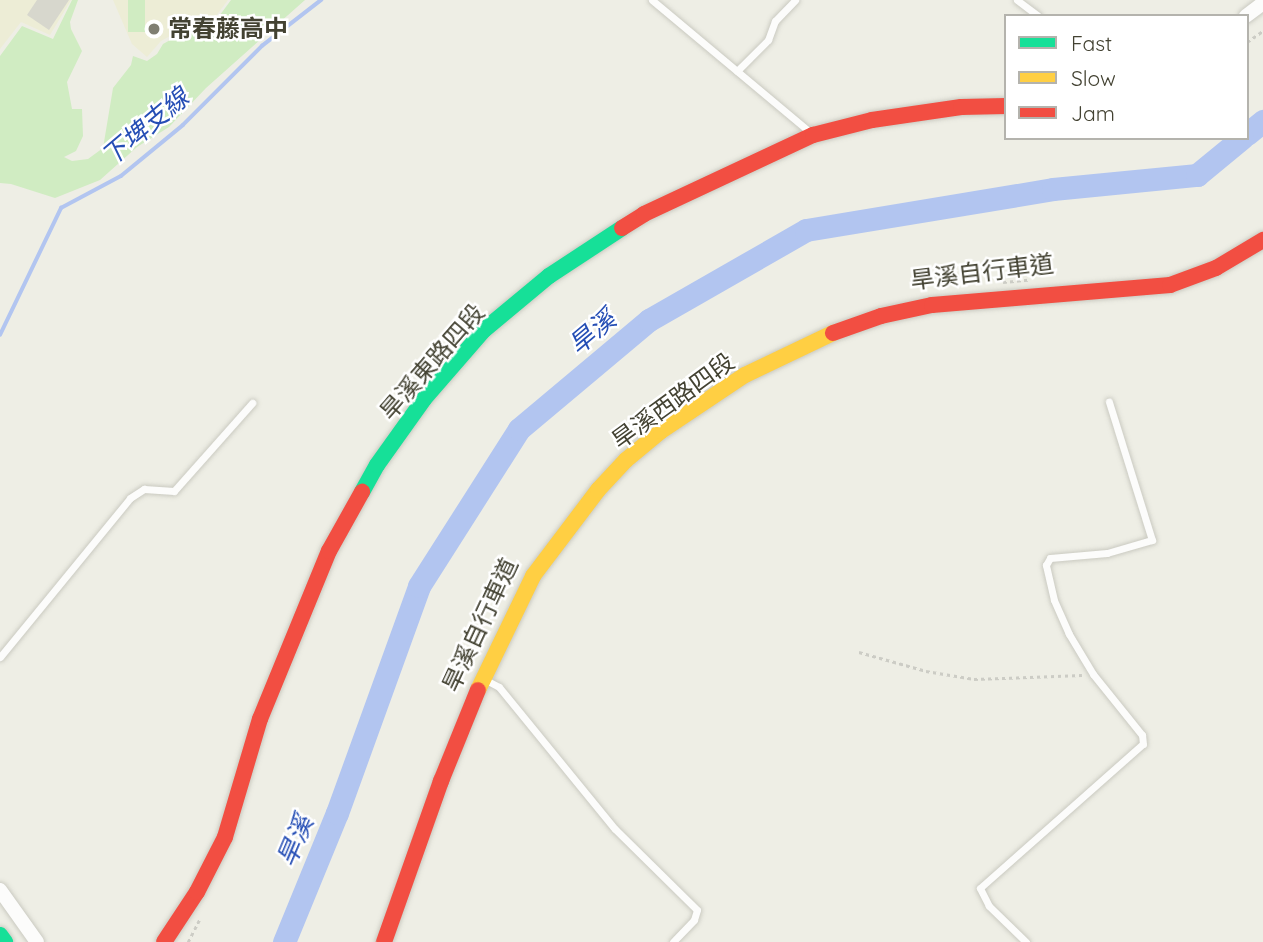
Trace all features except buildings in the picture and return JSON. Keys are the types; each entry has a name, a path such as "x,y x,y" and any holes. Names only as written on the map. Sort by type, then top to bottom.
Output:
{"main road":[{"name":"旱溪東路四段","path":"164,942 197,892 225,837 260,719 329,551 377,465 424,399 484,330 549,276 645,214 813,135 872,120 961,107 1004,106"},
{"name":"旱溪西路四段","path":"384,942 441,781 483,678 533,576 598,490 626,460 661,431 746,374 828,335 881,316 932,305 1170,285 1216,268 1263,240"},
{"path":"0,935 5,942"}],"street":[{"path":"1249,14 1263,3"},
{"path":"0,890 37,942"}],"lane":[{"path":"652,0 813,135"},
{"path":"737,71 768,40 775,21 795,0"},
{"path":"1017,0 1035,14"},
{"path":"1026,942 989,906 980,888 1143,744 1142,735 1093,674 1054,600 1046,565 1050,558 1107,553 1152,540 1109,402"},
{"path":"0,657 130,498 144,489 174,491 252,403"},
{"path":"483,678 499,687 615,829 697,910 694,920 673,942"}],"path":[{"name":"旱溪自行車道","path":"1003,282 1029,280"},
{"path":"859,652 926,671 974,679 1093,674"},
{"path":"188,942 203,911"}],"shaded area":[{"path":"0,0 71,0 50,35 21,22 0,49"},
{"name":"常春藤高中","path":"113,0 228,0 216,16 205,17 161,41 147,57 132,44"}],"green space":[{"path":"72,0 78,0 70,22 71,29 82,51 67,82 72,109 82,109 83,136 76,151 64,157 72,161 88,159 103,148 113,88 131,65 133,56 147,61 157,54 163,44 206,20 217,19 231,0 305,0 206,88 169,127 137,147 100,180 55,198 0,183 0,56 22,26 53,39"},
{"path":"128,0 145,0 145,32 128,32"}],"waterway":[{"name":"下埤支線","path":"0,335 61,208 121,176 183,125 262,46 321,0"},
{"name":"旱溪","path":"1249,132 1263,121"},
{"name":"旱溪","path":"284,942 337,813 419,586 519,429 649,320 806,230 1053,189 1197,175 1240,140"}],"traffic: fast":[{"path":"362,492 377,465 424,399 484,330 549,276 622,228"},
{"path":"0,935 5,942"}],"traffic: slow":[{"path":"478,690 533,576 598,490 626,460 661,431 745,375 833,333"}],"traffic: jam":[{"path":"622,228 644,214 813,135 872,120 961,107 1004,106"},
{"path":"833,333 881,316 932,305 1170,285 1216,268 1263,240"},
{"path":"164,942 197,892 225,837 260,719 329,551 362,492"},
{"path":"384,942 441,781 478,690"}],"place":[{"name":"常春藤高中","path":"154,29"}]}
